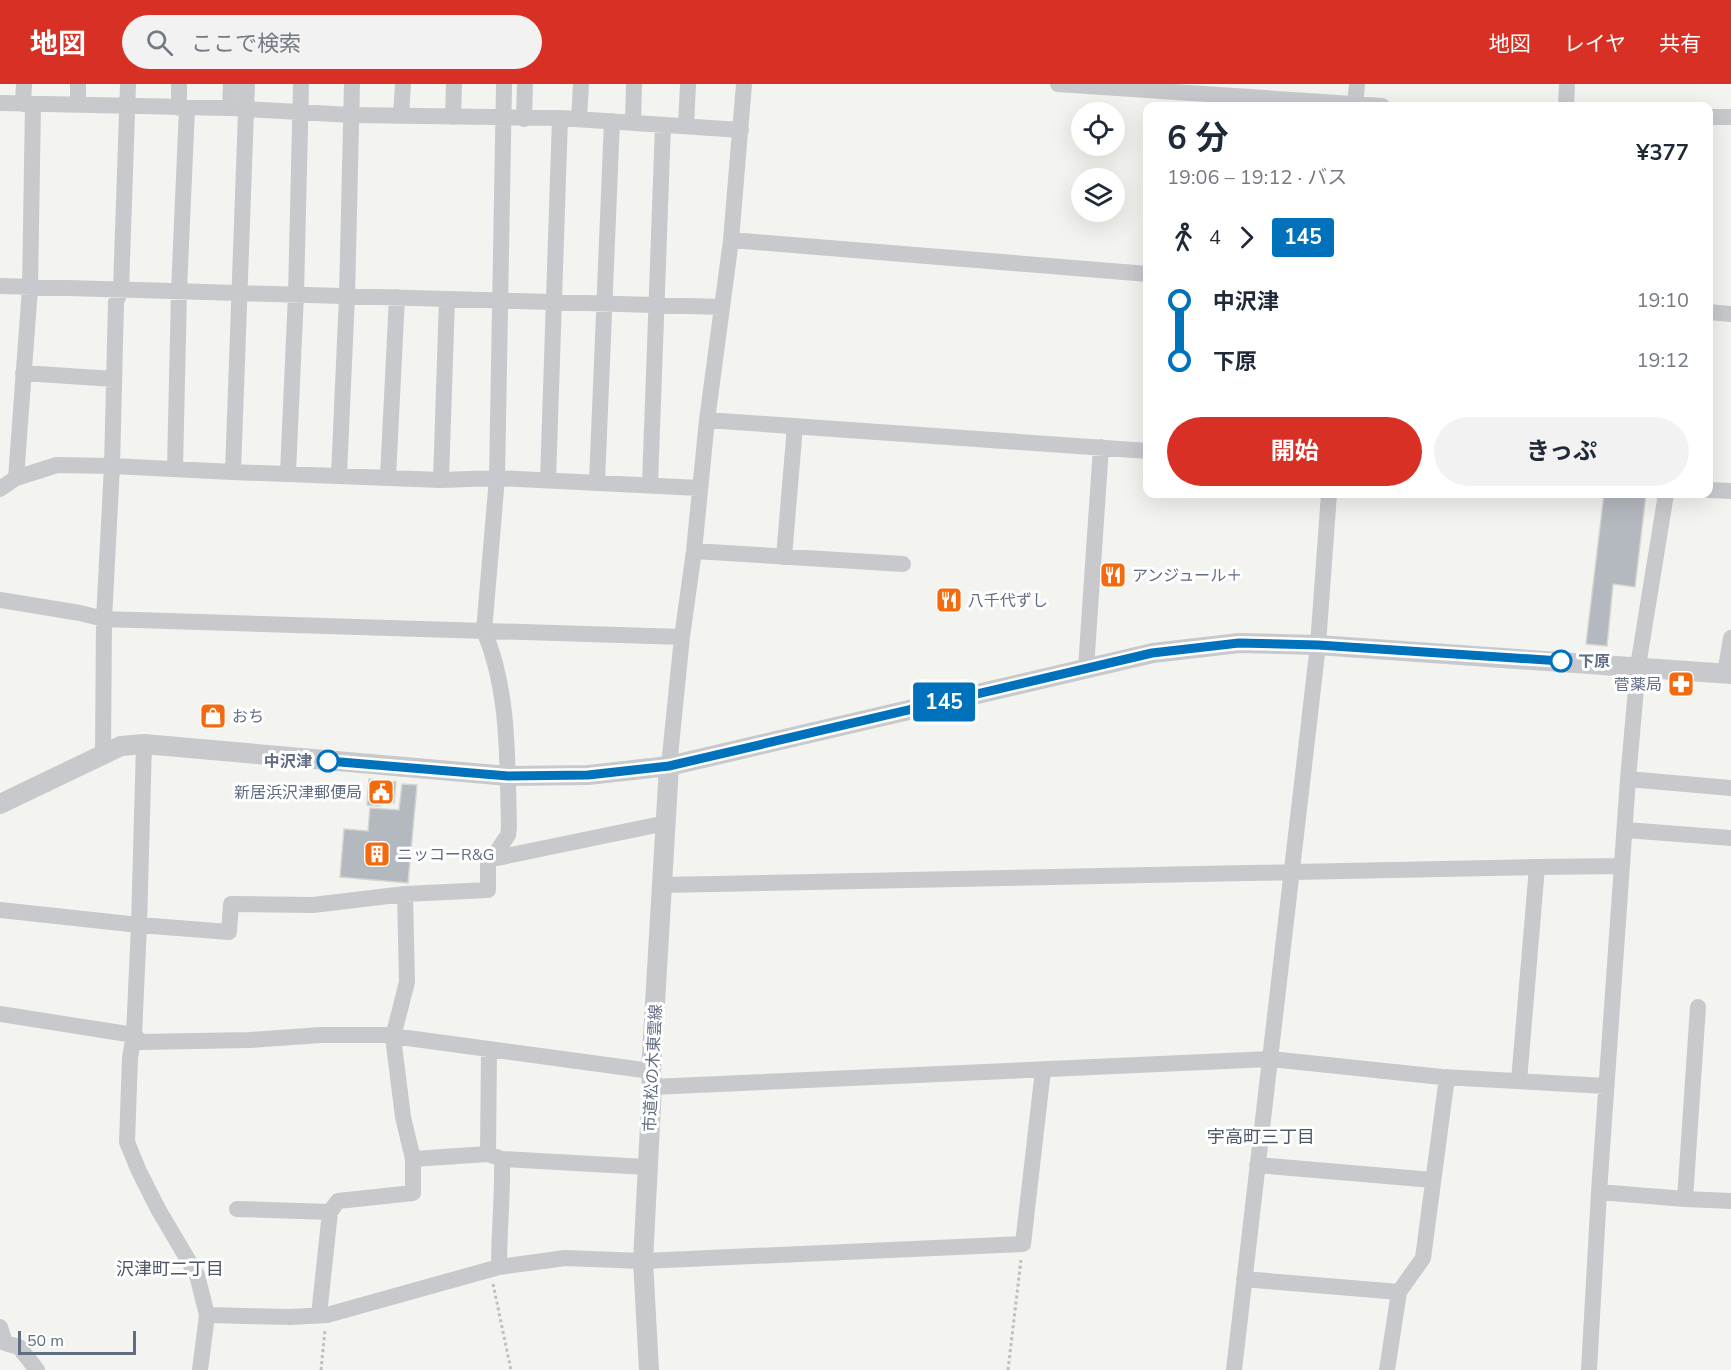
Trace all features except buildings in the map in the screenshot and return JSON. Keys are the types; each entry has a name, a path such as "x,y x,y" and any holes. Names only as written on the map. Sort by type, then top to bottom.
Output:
{"street":[{"path":"16,478 30,288 28,104 24,84"},
{"path":"78,84 78,104"},
{"path":"103,755 104,619 112,466 116,302 121,290 128,84"},
{"path":"176,468 183,108 179,84"},
{"path":"231,84 238,109 240,293 234,472"},
{"path":"238,109 248,84"},
{"path":"288,473 296,294 301,84"},
{"path":"339,475 347,296 352,84"},
{"path":"401,116 403,84"},
{"path":"453,117 454,84"},
{"path":"0,910 230,932 231,904 313,905 405,894 488,890 488,863 508,835 508,776 503,704 492,649 484,631 496,478 504,84"},
{"path":"524,118 525,84"},
{"path":"579,119 581,84"},
{"path":"633,122 634,84"},
{"path":"686,126 688,84"},
{"path":"669,766 707,420 731,240 744,84"},
{"path":"1058,84 1301,102"},
{"path":"1355,102 1357,84"},
{"path":"1566,102 1567,84"},
{"path":"0,103 238,109 351,115 560,118 741,130"},
{"path":"1713,117 1731,117"},
{"path":"548,480 560,118"},
{"path":"597,482 612,121"},
{"path":"650,484 663,124"},
{"path":"731,240 1143,274"},
{"path":"0,286 722,307"},
{"path":"388,477 397,297"},
{"path":"441,480 447,299"},
{"path":"1713,312 1731,314"},
{"path":"22,373 114,379"},
{"path":"707,420 1143,451"},
{"path":"784,557 795,426"},
{"path":"1086,668 1101,447"},
{"path":"0,489 16,478 57,465 441,480 496,478 699,488"},
{"path":"1713,490 1731,491"},
{"path":"1234,1370 1318,645 1329,498"},
{"path":"1589,1370 1628,779 1638,666 1665,498"},
{"path":"694,551 903,564"},
{"path":"0,600 104,619 682,637"},
{"path":"0,804 121,746 144,744 508,776 588,775 669,766 1152,653 1239,643 1318,645 1728,673 1731,638"},
{"path":"144,744 139,925 127,1142 158,1209 197,1275 207,1315 200,1370"},
{"name":"市道松の木東雲線","path":"649,1370 643,1262 646,1167 669,766"},
{"path":"1628,779 1731,788"},
{"path":"492,859 666,823"},
{"path":"1626,830 1731,838"},
{"path":"662,885 1622,866"},
{"path":"1520,1081 1538,867"},
{"path":"323,1315 330,1212 338,1201 413,1193 413,1159 404,1117 393,1037 407,982 405,894"},
{"path":"1684,1199 1698,1007"},
{"path":"0,1014 134,1035 141,1042 250,1040 321,1035 385,1035 489,1049 652,1079 1043,1070 1270,1059 1447,1077 1606,1086"},
{"path":"489,1049 495,1157 503,1187 500,1199 495,1268"},
{"path":"207,1315 290,1317 323,1315 495,1268 565,1258 643,1262 1023,1244 1043,1070"},
{"path":"1388,1370 1399,1292 1422,1258 1447,1077"},
{"path":"413,1159 495,1157 646,1167"},
{"path":"1257,1166 1433,1180"},
{"path":"1599,1192 1731,1202"},
{"path":"237,1209 330,1212"},
{"path":"1244,1279 1399,1292"},
{"path":"2,1338 19,1347 37,1370"}],"path":[{"path":"1008,1370 1023,1244"},
{"path":"495,1268 511,1370"},
{"path":"321,1370 323,1315"}],"bus line":[{"name":"145","path":"328,761 508,776 588,775 669,766 1152,653 1239,643 1318,645 1561,661"}],"place":[{"name":"アンジュール＋","path":"1113,575"},
{"name":"八千代ずし","path":"949,600"},
{"name":"下原","path":"1561,661"},
{"name":"菅薬局","path":"1681,684"},
{"name":"おち","path":"213,716"},
{"name":"中沢津","path":"328,761"},
{"name":"新居浜沢津郵便局","path":"381,792"},
{"name":"ニッコーR&G","path":"377,854"}],"district":[{"name":"宇高町三丁目","path":"1261,1137"},
{"name":"沢津町二丁目","path":"170,1269"}]}
